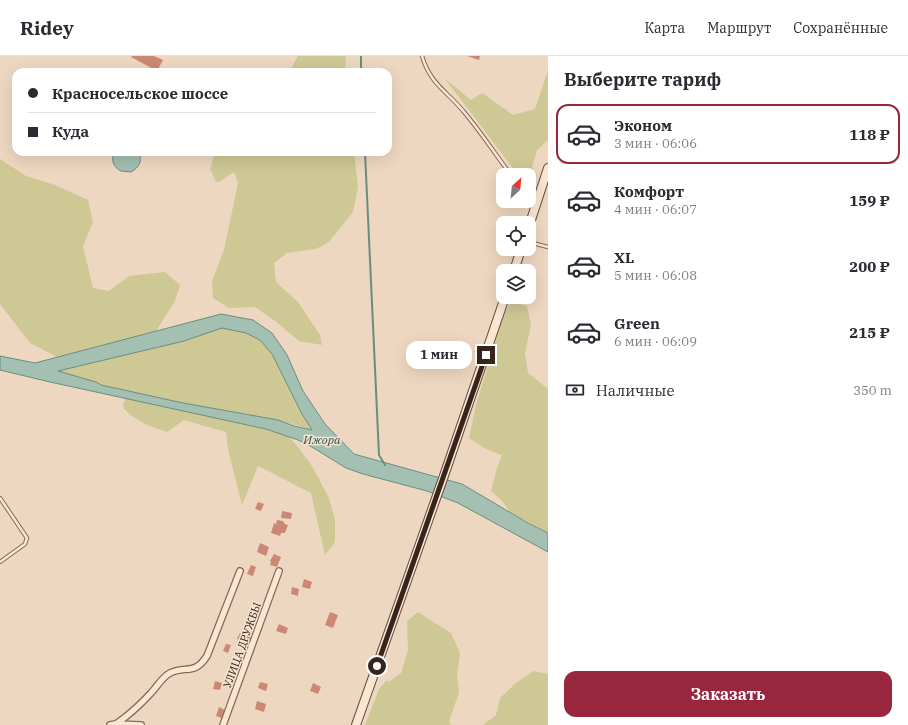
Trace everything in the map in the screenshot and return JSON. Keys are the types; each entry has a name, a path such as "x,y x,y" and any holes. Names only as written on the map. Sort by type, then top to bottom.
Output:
{"main road":[{"path":"536,205 548,168"},
{"path":"532,216 535,208"},
{"path":"356,725 503,304"}],"street":[{"path":"113,724 128,716 136,709 170,673 179,670 188,670 203,664 208,656 240,571"},
{"name":"УЛИЦА ДРУЖБЫ","path":"223,725 279,571"},
{"path":"113,724 141,725"}],"lane":[{"path":"422,56 426,69 435,83 464,112 506,168"},
{"path":"536,244 548,247"},
{"path":"0,498 26,538 25,544 0,562"}],"shaded area":[{"path":"298,56 346,56 345,68 291,68"},
{"path":"548,70 548,140 537,150 533,168 513,168 444,78 471,100 482,93 513,115 535,109"},
{"path":"214,156 354,156 358,187 353,212 329,242 316,249 287,253 274,263 276,282 298,302 320,335 322,345 299,341 255,307 229,308 213,298 212,281 224,250 238,183 234,172 221,181 216,182 210,169"},
{"path":"0,159 26,176 55,185 88,200 93,222 83,246 93,288 109,291 129,276 165,272 180,285 175,301 156,331 57,357 30,343 0,304"},
{"path":"510,304 527,306 531,325 525,353 528,373 548,389 548,533 510,512 502,501 491,491 502,455 486,449 469,438 476,405 503,316"},
{"path":"222,328 246,333 260,340 272,354 302,414 312,430 278,420 183,403 101,385 96,382 57,371 184,341"},
{"path":"126,398 266,429 289,437 312,466 329,498 335,520 335,542 325,555 311,493 258,466 242,505 228,449 226,432 184,420 167,432 161,430 139,420 124,409 123,404"},
{"path":"418,612 451,633 460,653 457,674 459,692 449,722 452,725 365,725 379,689 386,681 390,681 401,673 408,650 407,621"},
{"path":"534,671 548,674 548,725 483,725 496,715 500,698 517,682"}],"water":[{"path":"113,156 140,156 140,164 131,172 121,171 113,163"},
{"name":"Ижора","path":"221,314 253,320 272,333 287,355 303,391 325,424 354,454 462,484 528,523 548,533 548,552 458,503 427,491 346,468 298,440 266,429 0,370 0,356 35,363","holes":["222,328 246,333 260,340 272,354 302,414 312,430 294,426 278,420 183,403 101,385 96,382 58,371 184,341"]}],"building":[{"path":"154,56 163,60 159,68 151,68 131,57"},
{"path":"467,56 480,56 479,60"},
{"path":"258,502 264,504 261,511 255,509"},
{"path":"282,511 292,513 291,519 281,518"},
{"path":"277,520 283,521 288,525 285,533 281,533 280,536 271,533 274,523 276,524"},
{"path":"260,543 269,547 266,556 257,552"},
{"path":"274,554 281,557 277,567 270,565 270,561"},
{"path":"251,565 256,567 253,576 247,574"},
{"path":"304,579 312,582 310,589 302,587"},
{"path":"292,587 299,589 298,596 291,594"},
{"path":"330,612 338,615 333,628 325,625"},
{"path":"279,624 288,628 286,634 276,631"},
{"path":"240,633 251,638 249,644 237,639"},
{"path":"226,644 231,645 228,653 223,651"},
{"path":"215,681 222,683 220,690 213,689"},
{"path":"260,682 268,684 266,691 258,688"},
{"path":"313,683 321,687 318,694 310,691"},
{"path":"257,701 266,704 264,712 255,709"},
{"path":"219,707 225,710 222,718 216,716"}],"waterway":[{"path":"361,56 361,68"},
{"path":"365,156 379,455 385,465"}],"route":[{"path":"377,666 486,355"}]}
